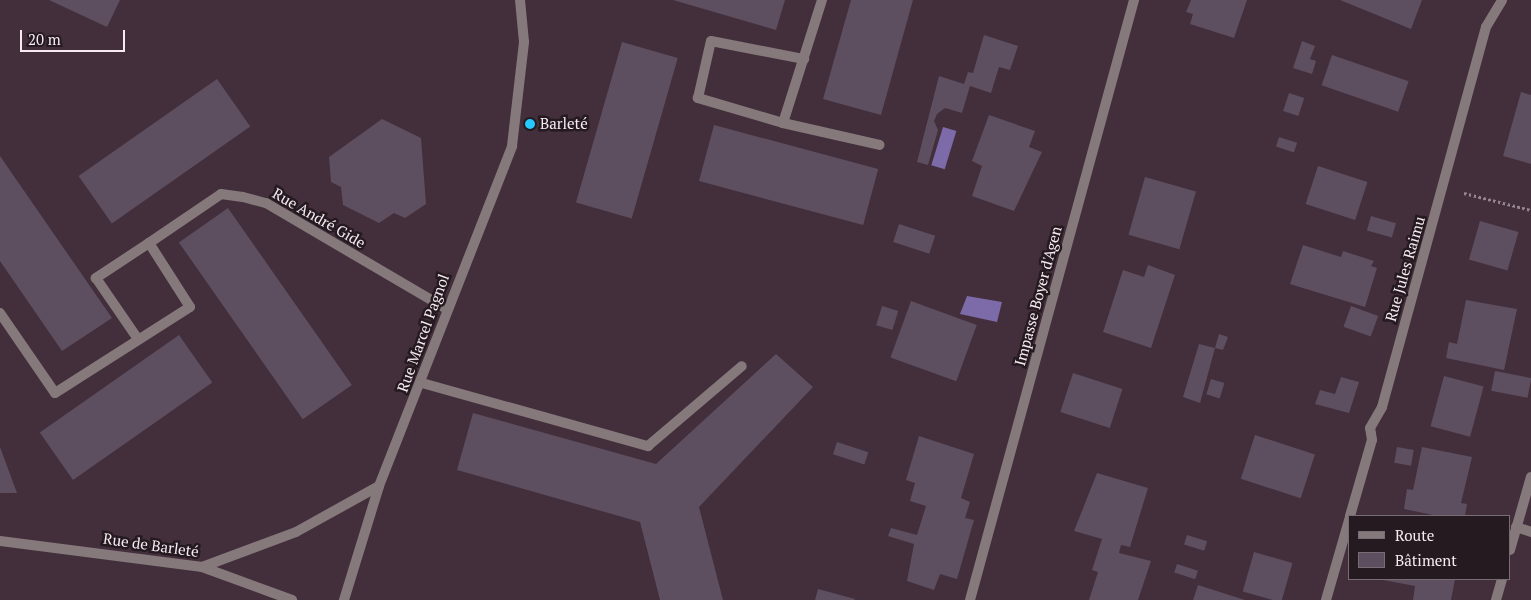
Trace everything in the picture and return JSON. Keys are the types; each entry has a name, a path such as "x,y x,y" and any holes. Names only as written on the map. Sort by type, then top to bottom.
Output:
{"street":[{"name":"Rue Marcel Pagnol","path":"344,600 379,486 422,383 447,310 512,146 524,42 520,0"},
{"path":"783,123 822,0"},
{"name":"Rue Jules Raimu","path":"1350,515 1372,440 1370,428 1382,407 1486,27 1502,0"},
{"name":"Impasse Boyer d'Agen","path":"970,600 1134,3"},
{"path":"804,59 711,41 698,98 783,123 880,145"},
{"name":"Rue André Gide","path":"138,339 96,278 222,194 266,202 447,310"},
{"path":"0,313 55,393 190,307 149,243"},
{"path":"422,383 648,446 742,366"},
{"path":"1511,546 1531,477"},
{"path":"202,567 296,532 379,486"},
{"name":"Rue Jules Raimu","path":"1326,600 1348,523"},
{"path":"1516,527 1531,532"},
{"name":"Rue de Barleté","path":"0,541 202,567 292,600"},
{"path":"1496,600 1502,580"}],"path":[{"path":"1443,188 1531,210"}],"shaded area":[{"path":"943,127 956,131 945,169 931,165"},
{"path":"967,296 1002,302 997,322 960,314"}],"building":[{"path":"49,0 120,0 107,27"},
{"path":"673,0 785,0 776,30"},
{"path":"851,0 913,0 881,115 823,99"},
{"path":"1191,0 1247,0 1234,38 1190,24 1193,14 1186,12"},
{"path":"1340,0 1422,0 1411,29"},
{"path":"984,35 1018,46 1010,70 999,67 991,93 970,86 962,113 945,108 937,114 934,121 938,130 928,165 917,162 939,76 964,84 968,72 973,73"},
{"path":"1302,41 1315,46 1310,59 1316,61 1312,74 1293,68"},
{"path":"622,42 678,58 632,219 576,203"},
{"path":"1332,55 1409,81 1398,112 1322,85"},
{"path":"217,79 250,127 112,223 79,176"},
{"path":"1521,92 1531,95 1531,164 1503,156"},
{"path":"1289,93 1304,98 1298,116 1283,111"},
{"path":"989,115 1035,131 1029,147 1042,152 1014,211 972,196 982,166 972,161"},
{"path":"382,119 421,138 426,204 405,218 394,213 379,223 343,205 341,187 331,182 329,157"},
{"path":"714,125 878,169 863,225 699,181"},
{"path":"1279,137 1297,143 1294,152 1276,147"},
{"path":"0,156 112,318 62,351 0,261"},
{"path":"1318,166 1367,182 1355,220 1306,204"},
{"path":"1145,177 1196,192 1179,249 1128,235"},
{"path":"228,208 352,385 303,419 179,242"},
{"path":"1371,216 1396,223 1392,238 1367,230"},
{"path":"1480,221 1518,232 1507,270 1469,259"},
{"path":"899,224 935,236 929,254 893,242"},
{"path":"1303,245 1341,257 1343,251 1374,261 1371,266 1377,268 1365,307 1290,284"},
{"path":"1148,265 1175,275 1151,348 1103,332 1123,270 1144,277"},
{"path":"1466,300 1517,309 1504,370 1446,358 1449,342 1457,344"},
{"path":"911,301 977,325 956,381 890,357"},
{"path":"882,306 898,311 892,330 876,325"},
{"path":"1351,306 1378,316 1371,337 1343,327"},
{"path":"1219,334 1228,337 1223,350 1215,348"},
{"path":"179,335 212,383 73,480 40,433"},
{"path":"1199,344 1215,348 1200,403 1183,397"},
{"path":"776,354 813,387 699,507 723,600 660,600 640,522 457,470 473,413 656,464"},
{"path":"1495,371 1531,378 1528,398 1491,391"},
{"path":"1073,373 1122,389 1110,428 1060,412"},
{"path":"1444,376 1484,387 1470,437 1431,426"},
{"path":"1341,377 1359,382 1349,413 1315,404 1320,390 1335,394"},
{"path":"1211,379 1224,383 1220,398 1206,394"},
{"path":"1255,435 1315,454 1301,498 1241,479"},
{"path":"919,436 974,454 961,498 970,502 965,518 974,520 957,579 940,574 934,590 907,581 914,544 888,536 891,528 917,535 926,506 910,501 915,483 906,480"},
{"path":"837,442 868,452 864,465 833,454"},
{"path":"0,447 17,493 0,493"},
{"path":"1397,447 1414,450 1411,466 1394,463"},
{"path":"1422,447 1472,457 1461,503 1467,504 1465,515 1433,515 1404,509 1407,489 1413,490"},
{"path":"1097,473 1148,488 1130,547 1121,545 1119,553 1151,561 1138,600 1089,600 1098,572 1092,570 1102,539 1074,531"},
{"path":"1187,535 1207,541 1204,551 1184,545"},
{"path":"1254,552 1292,563 1282,600 1273,600 1243,591"},
{"path":"1177,564 1198,571 1195,579 1174,573"},
{"path":"1383,580 1455,580 1451,600 1413,600 1415,586"},
{"path":"1198,585 1245,600 1193,600"},
{"path":"818,589 855,599 815,600"}],"place":[{"name":"Barleté","path":"530,124"}]}
